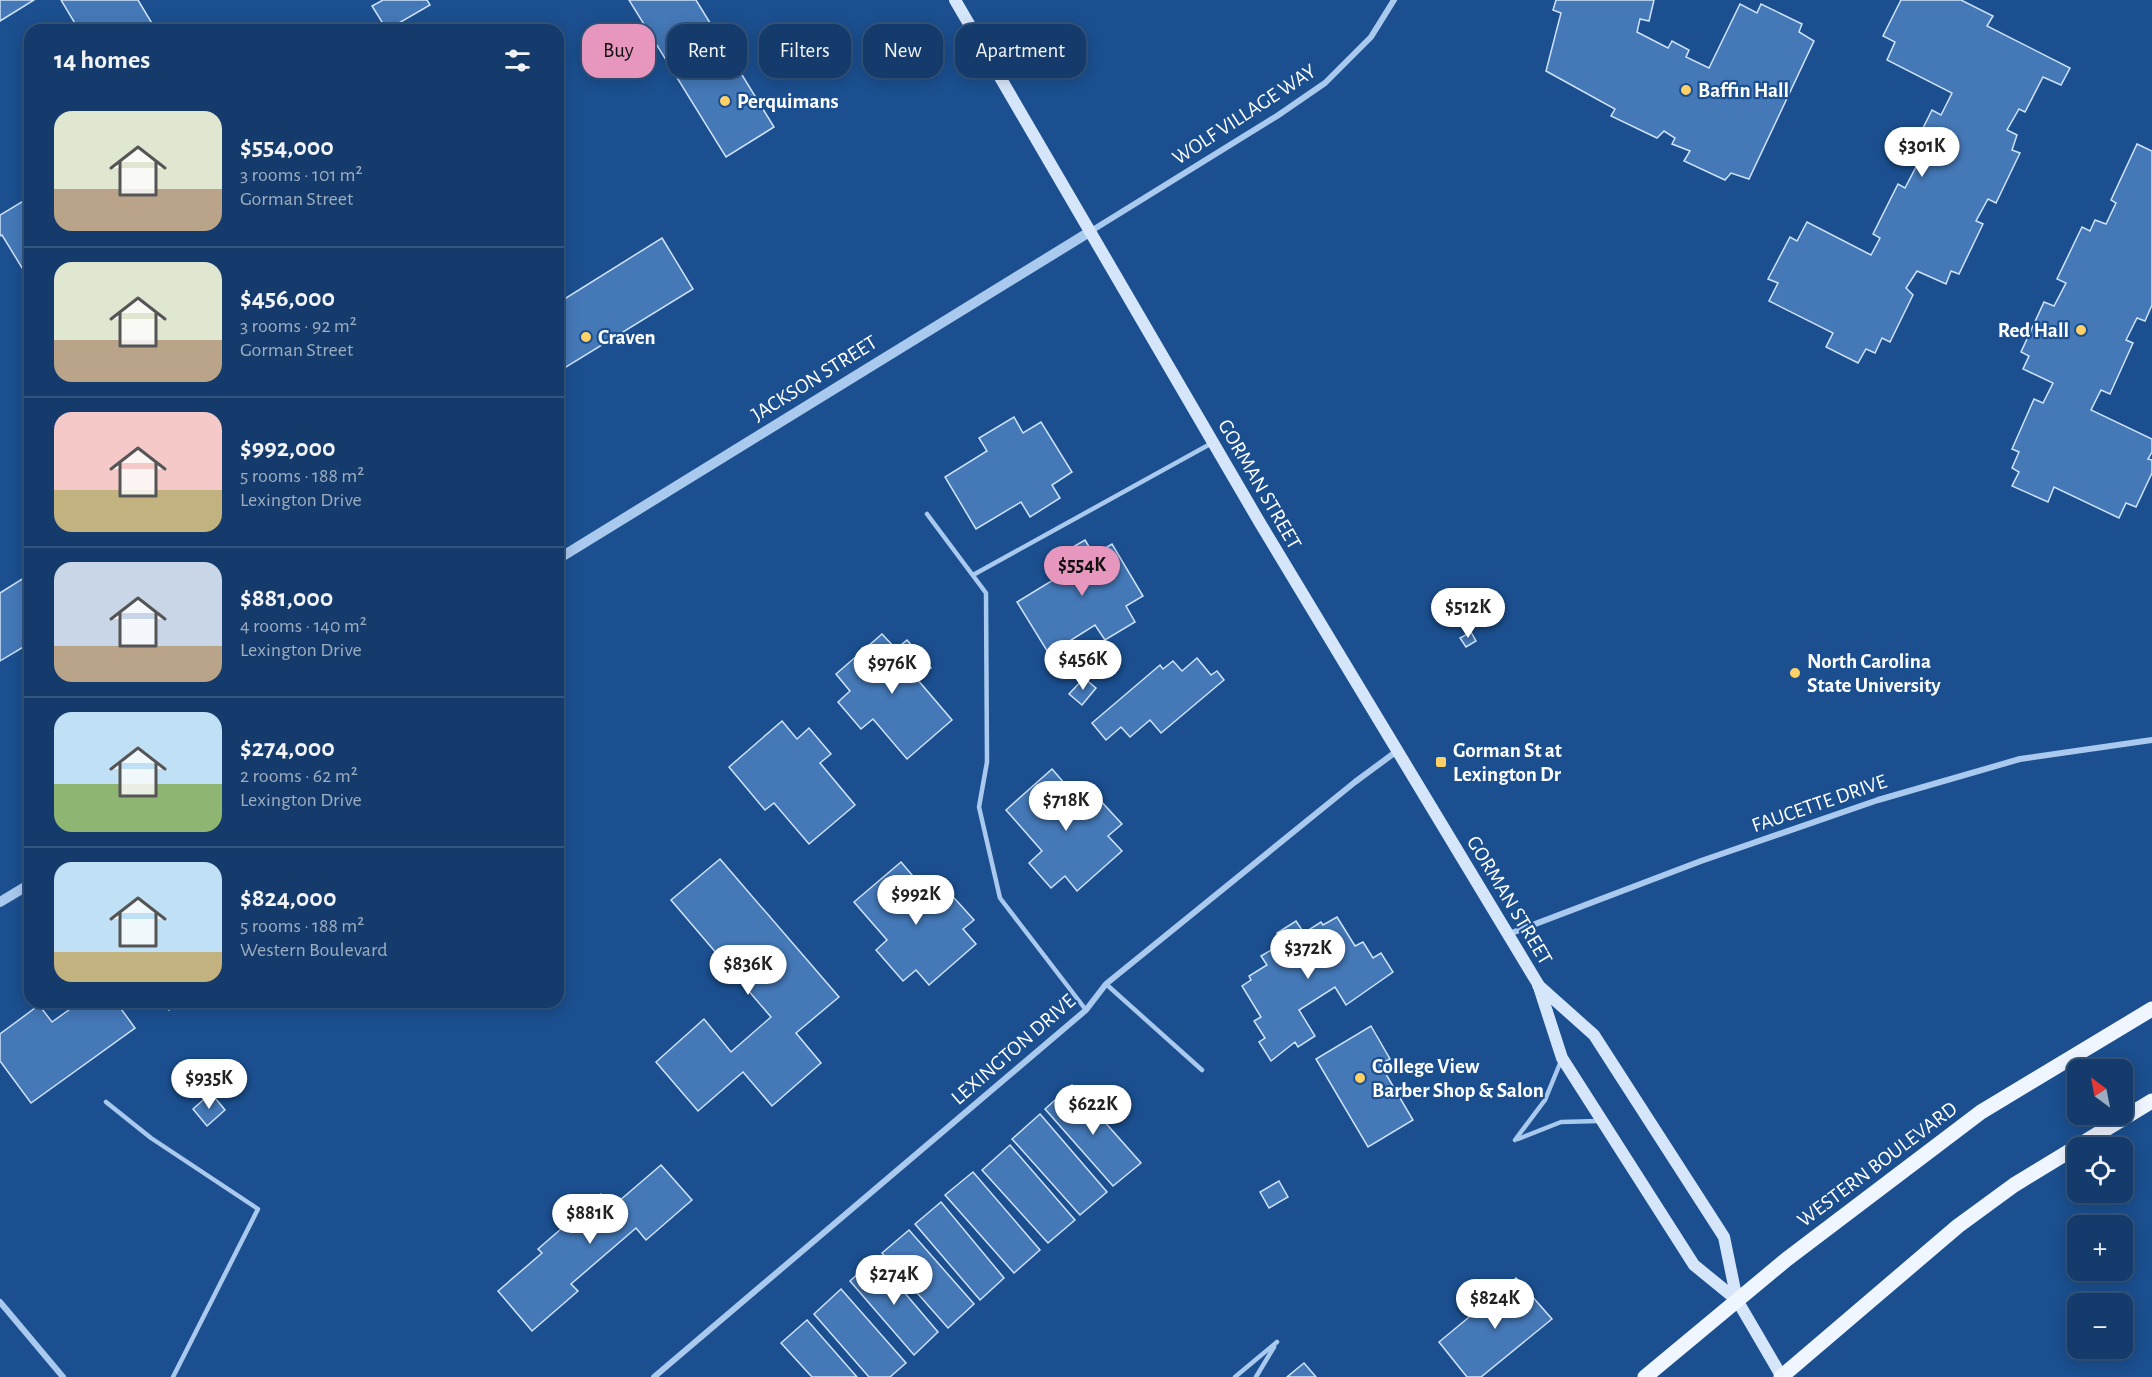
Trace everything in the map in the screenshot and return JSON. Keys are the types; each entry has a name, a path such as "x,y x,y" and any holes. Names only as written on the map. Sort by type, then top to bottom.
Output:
{"main road":[{"name":"GORMAN STREET","path":"955,0 1213,442 1538,984 1562,1058 1694,1265 1737,1300"},
{"name":"GORMAN STREET","path":"1538,984 1594,1035 1724,1237 1737,1300 1782,1377"},
{"name":"WESTERN BOULEVARD","path":"1645,1377 1879,1187 1981,1112 2152,1009"},
{"path":"1782,1377 1986,1205 2070,1149 2152,1101"}],"street":[{"name":"WOLF VILLAGE WAY","path":"1091,231 1325,83 1371,37 1394,0"},
{"name":"JACKSON STREET","path":"564,555 1091,231"},
{"name":"FAUCETTE DRIVE","path":"1507,935 1701,861 1878,800 2020,759 2152,740"},
{"name":"LEXINGTON DRIVE","path":"654,1377 1086,1010 1106,984 1355,782 1398,751"},
{"path":"0,902 24,888"},
{"path":"0,1302 63,1377"}],"lane":[{"path":"973,575 1213,442"},
{"path":"927,514 986,592 987,762 979,807 985,843 1000,898 1086,1010"},
{"path":"1106,984 1202,1070"},
{"path":"1562,1058 1545,1100 1515,1140 1561,1122 1603,1121"},
{"path":"106,1102 151,1138 258,1209 173,1377"},
{"path":"1235,1377 1277,1342 1256,1377"}],"building":[{"path":"0,0 34,0 0,21"},
{"path":"61,0 138,0 152,24 75,24"},
{"path":"383,0 427,0 430,5 397,24 383,24 372,6"},
{"name":"Perquimans","path":"629,0 696,0 711,24 667,24 667,62 655,42 655,24 644,24"},
{"name":"Baffin Hall","path":"1556,0 1654,0 1649,21 1640,19 1637,32 1668,48 1672,41 1689,50 1686,57 1709,68 1740,4 1757,13 1761,4 1802,24 1799,32 1814,41 1749,179 1731,173 1725,180 1684,161 1690,151 1672,144 1675,138 1664,131 1657,138 1611,116 1615,109 1546,71 1561,13 1553,10"},
{"path":"1901,0 1961,0 1993,16 1987,26 2070,68 2061,85 2043,77 2025,112 2019,109 2007,130 2017,135 2012,150 2020,153 1996,203 1988,199 1976,221 1983,224 1959,274 1951,271 1946,284 1917,271 1906,288 1913,295 1890,342 1882,338 1875,353 1866,349 1858,363 1826,347 1833,333 1769,301 1778,283 1768,279 1790,237 1797,241 1807,222 1871,255 1880,238 1873,234 1898,184 1905,188 1918,163 1908,158 1932,110 1941,115 1952,93 1887,60 1895,42 1883,36"},
{"name":"Perquimans","path":"677,78 744,78 774,127 726,157"},
{"name":"Red Hall","path":"2137,144 2152,151 2152,305 2145,321 2137,318 2126,340 2133,343 2110,394 2101,390 2091,410 2152,439 2152,452 2148,459 2152,460 2152,473 2136,507 2126,503 2119,518 2054,487 2048,502 2012,486 2019,472 2012,468 2019,452 2012,449 2034,399 2043,403 2053,383 2023,369 2029,356 2021,352 2044,302 2054,306 2066,283 2057,279 2082,227 2090,231 2095,220 2106,224 2116,203 2111,200"},
{"path":"24,201 24,271 2,235 0,236 0,215"},
{"name":"Craven","path":"662,238 693,289 564,368 564,299"},
{"path":"1014,417 1023,433 1041,422 1072,472 1052,485 1060,498 1030,517 1021,502 976,529 945,477 987,451 979,438"},
{"path":"1085,540 1094,555 1112,544 1143,596 1126,606 1135,622 1105,640 1095,625 1049,654 1017,602 1063,574 1054,558"},
{"path":"24,578 24,647 0,661 0,593"},
{"path":"1471,632 1476,641 1466,647 1460,638"},
{"path":"882,634 896,649 907,640 931,668 917,679 952,720 907,759 873,719 861,729 838,702 850,691 836,674"},
{"path":"1197,658 1211,675 1217,671 1224,680 1161,733 1150,720 1130,737 1121,727 1106,740 1092,723 1160,665 1163,669 1173,661 1182,671"},
{"path":"1084,678 1096,688 1082,705 1069,694"},
{"path":"782,721 797,739 809,728 831,754 820,763 855,805 809,844 774,803 765,810 729,767"},
{"path":"1052,769 1086,808 1098,798 1122,824 1108,836 1122,851 1077,891 1065,876 1051,888 1029,863 1042,851 1006,810"},
{"path":"720,859 839,997 796,1033 821,1063 772,1106 743,1072 698,1111 656,1062 704,1019 731,1052 771,1017 671,900"},
{"path":"901,862 934,901 947,890 974,920 963,929 976,944 929,985 916,970 903,981 876,950 887,940 854,902"},
{"path":"1337,917 1355,946 1363,942 1373,958 1381,953 1393,972 1346,1005 1335,987 1299,1010 1315,1036 1298,1047 1295,1042 1271,1061 1259,1042 1265,1038 1254,1021 1261,1017 1242,986 1251,980 1249,976 1267,965 1261,956 1283,943 1277,933 1296,921 1304,933 1321,922 1323,925"},
{"path":"35,1008 41,1008 52,1022 72,1008 120,1008 135,1028 31,1103 0,1061 0,1034"},
{"path":"1371,1026 1390,1059 1380,1064 1413,1120 1368,1147 1316,1059"},
{"path":"1072,1085 1141,1163 1113,1186 1045,1109"},
{"path":"211,1093 225,1110 207,1126 193,1109"},
{"path":"1040,1114 1107,1192 1080,1215 1012,1139"},
{"path":"1010,1145 1075,1220 1048,1243 982,1170"},
{"path":"661,1165 692,1200 646,1240 636,1228 571,1284 578,1291 532,1331 498,1291 542,1253 538,1249 601,1194 612,1207"},
{"path":"973,1172 1040,1250 1014,1273 945,1195"},
{"path":"1279,1181 1288,1197 1269,1208 1260,1192"},
{"path":"941,1202 1004,1278 980,1300 915,1224"},
{"path":"909,1230 974,1304 948,1328 882,1253"},
{"path":"875,1258 938,1332 914,1355 850,1281"},
{"path":"1516,1278 1552,1319 1481,1377 1467,1377 1439,1342"},
{"path":"841,1289 906,1363 890,1377 869,1377 814,1314"},
{"path":"807,1320 857,1377 812,1377 781,1343"},
{"path":"1304,1363 1316,1377 1287,1377"}],"place":[{"name":"Baffin Hall","path":"1686,90"},
{"name":"Perquimans","path":"725,101"},
{"name":"Red Hall","path":"2081,330"},
{"name":"Craven","path":"586,337"},
{"name":"North Carolina State University","path":"1795,673"},
{"name":"Gorman St at Lexington Dr","path":"1441,762"},
{"name":"College View Barber Shop & Salon","path":"1360,1078"}]}
